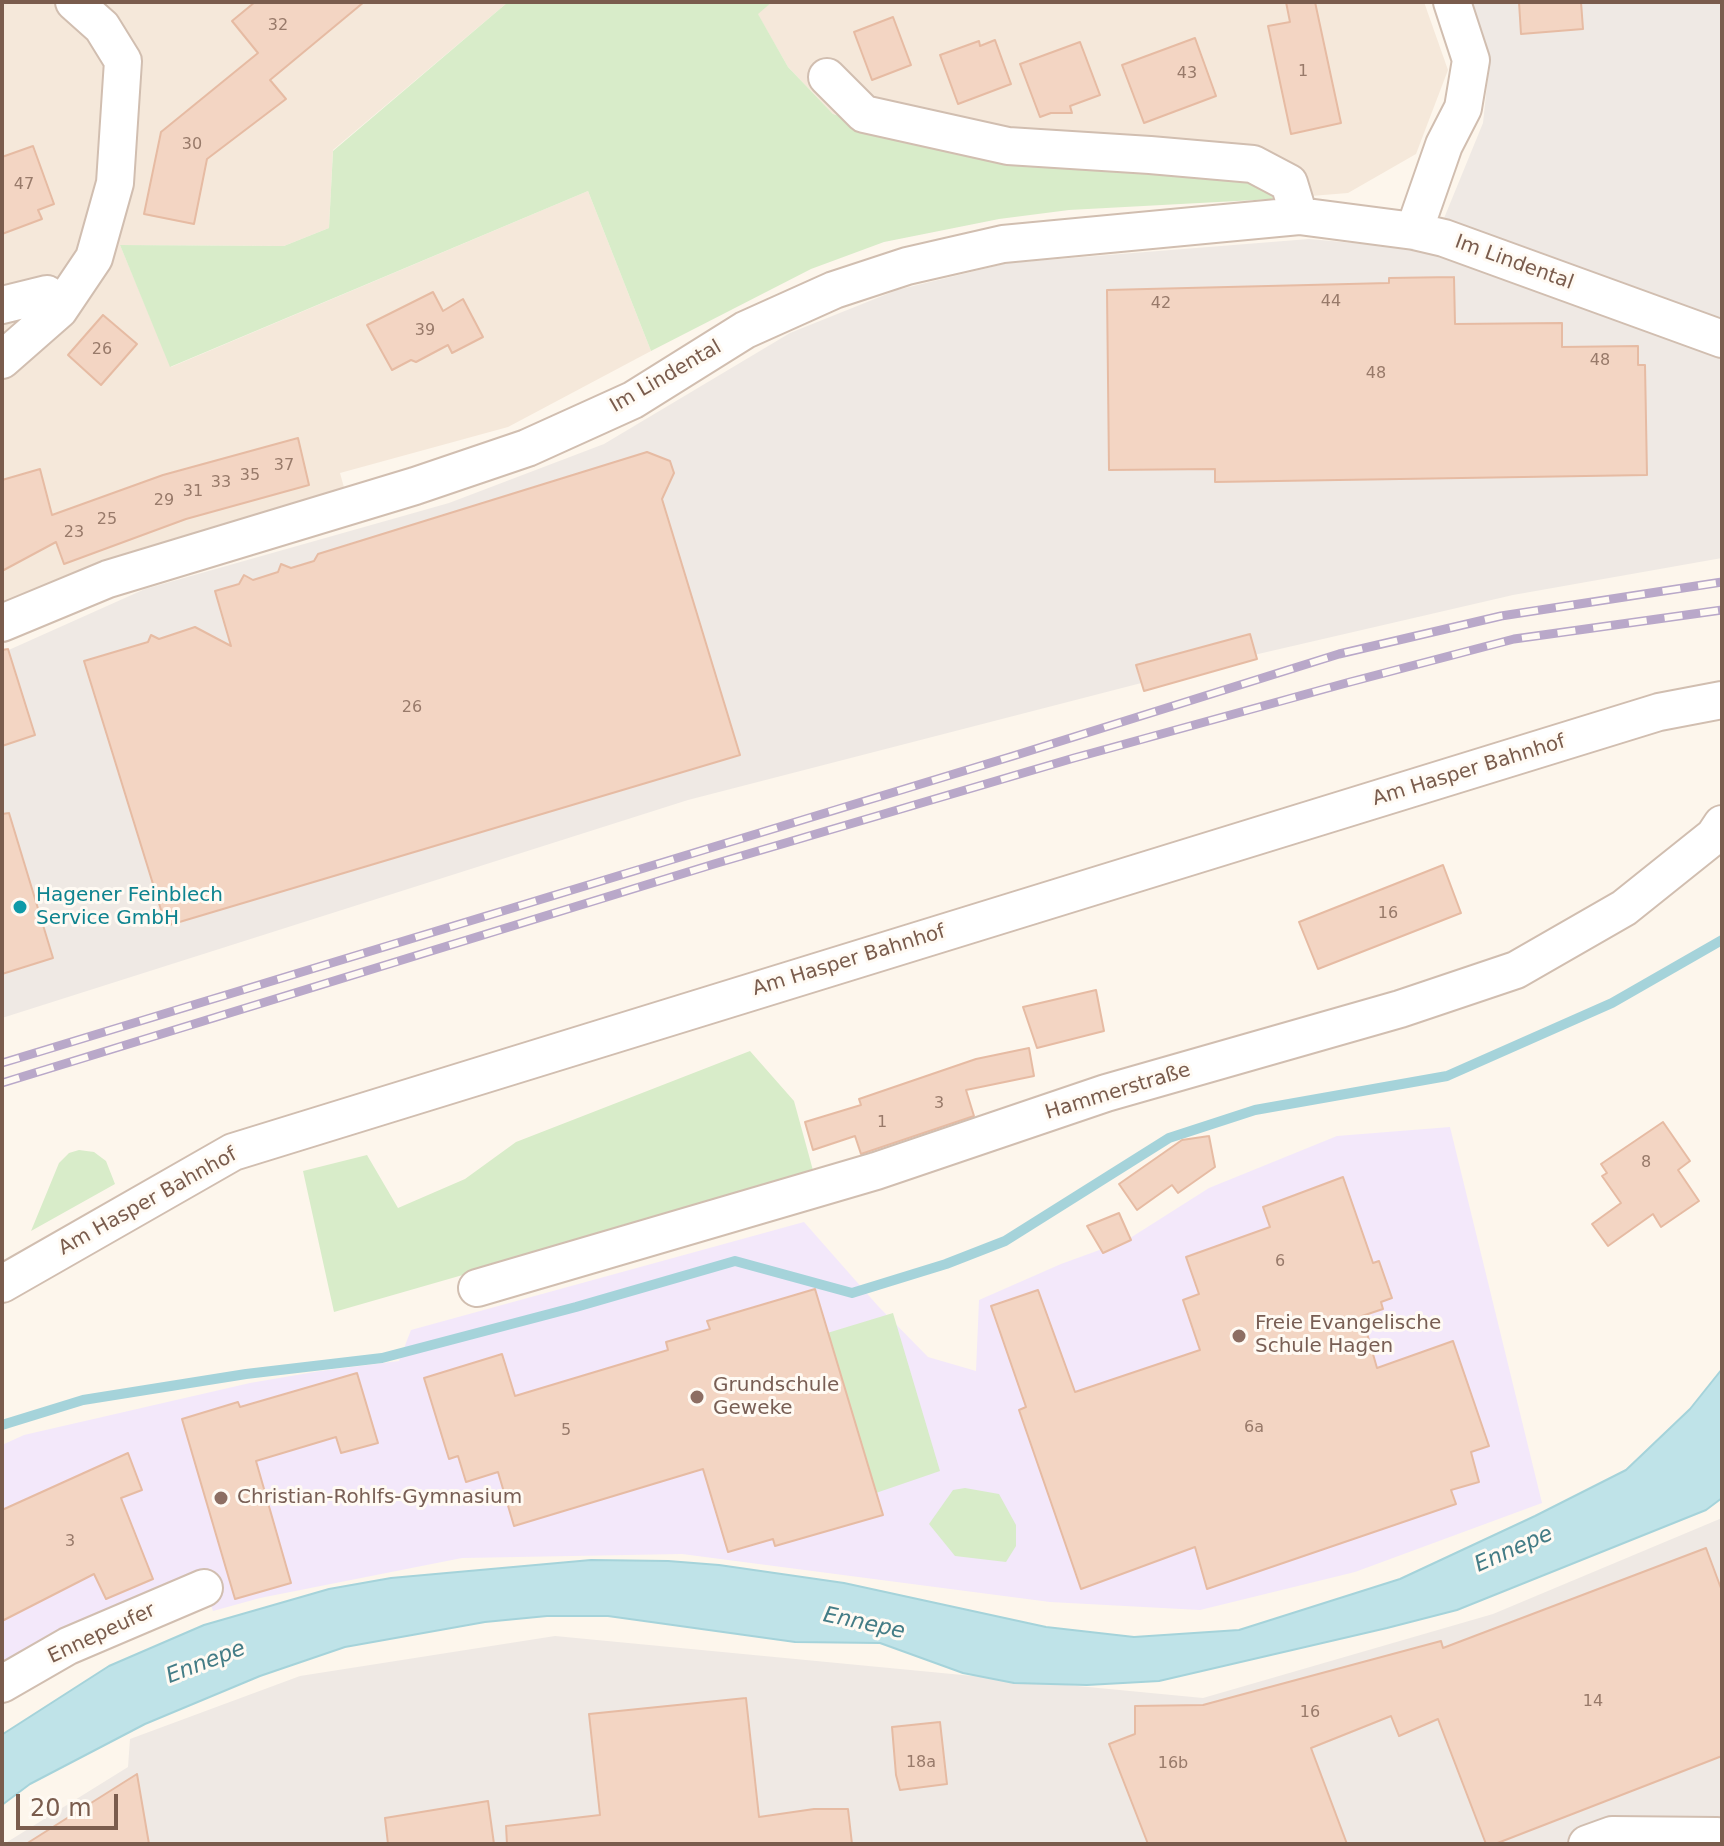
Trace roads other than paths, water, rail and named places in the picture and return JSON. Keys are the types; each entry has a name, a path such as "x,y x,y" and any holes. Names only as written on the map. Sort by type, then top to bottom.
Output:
{"street":[{"path":"2,360 59,310 94,258 115,183 123,61 102,27 74,2"},
{"path":"1414,231 1444,145 1463,108 1471,60 1452,2"},
{"path":"827,77 864,114 1008,146 1253,164 1289,183 1299,216"},
{"name":"Im Lindental","path":"2,623 108,579 415,486 527,448 633,400 745,330 834,290 907,266 1003,244 1299,216 1414,231 1472,248 1722,339"},
{"path":"2,305 47,294 59,310"},
{"name":"Am Hasper Bahnhof","path":"2,1284 233,1152 1659,712 1722,700"},
{"name":"Hammerstraße","path":"477,1288 876,1171 1106,1093 1400,1009 1516,970 1624,908 1714,836 1722,824"},
{"name":"Ennepeufer","path":"2,1684 68,1646 204,1588"},
{"path":"1587,1844 1612,1835 1722,1838"}],"water":[{"name":"Ennepe","path":"1722,1369 1722,1498 1706,1510 1457,1610 1387,1628 1159,1681 1087,1685 1014,1683 963,1673 880,1643 795,1642 608,1616 547,1616 485,1622 345,1647 260,1676 145,1724 30,1784 2,1805 3,1734 109,1666 204,1625 329,1589 391,1578 591,1560 668,1561 844,1583 1046,1627 1134,1637 1239,1630 1400,1579 1626,1470 1690,1409"}],"waterway":[{"path":"2,1425 83,1400 246,1374 382,1358 735,1261 852,1293 946,1264 1005,1241 1169,1138 1255,1110 1447,1076 1612,1003 1722,940"}],"railway":[{"path":"2,1063 1339,654 1501,616 1722,582"},
{"path":"2,1083 714,864 1074,758 1350,682 1514,639 1722,610"}],"place":[{"name":"Hagener Feinblech Service GmbH","path":"20,907"},
{"name":"Freie Evangelische Schule Hagen","path":"1239,1336"},
{"name":"Grundschule Geweke","path":"697,1397"},
{"name":"Christian-Rohlfs-Gymnasium","path":"221,1498"}]}
